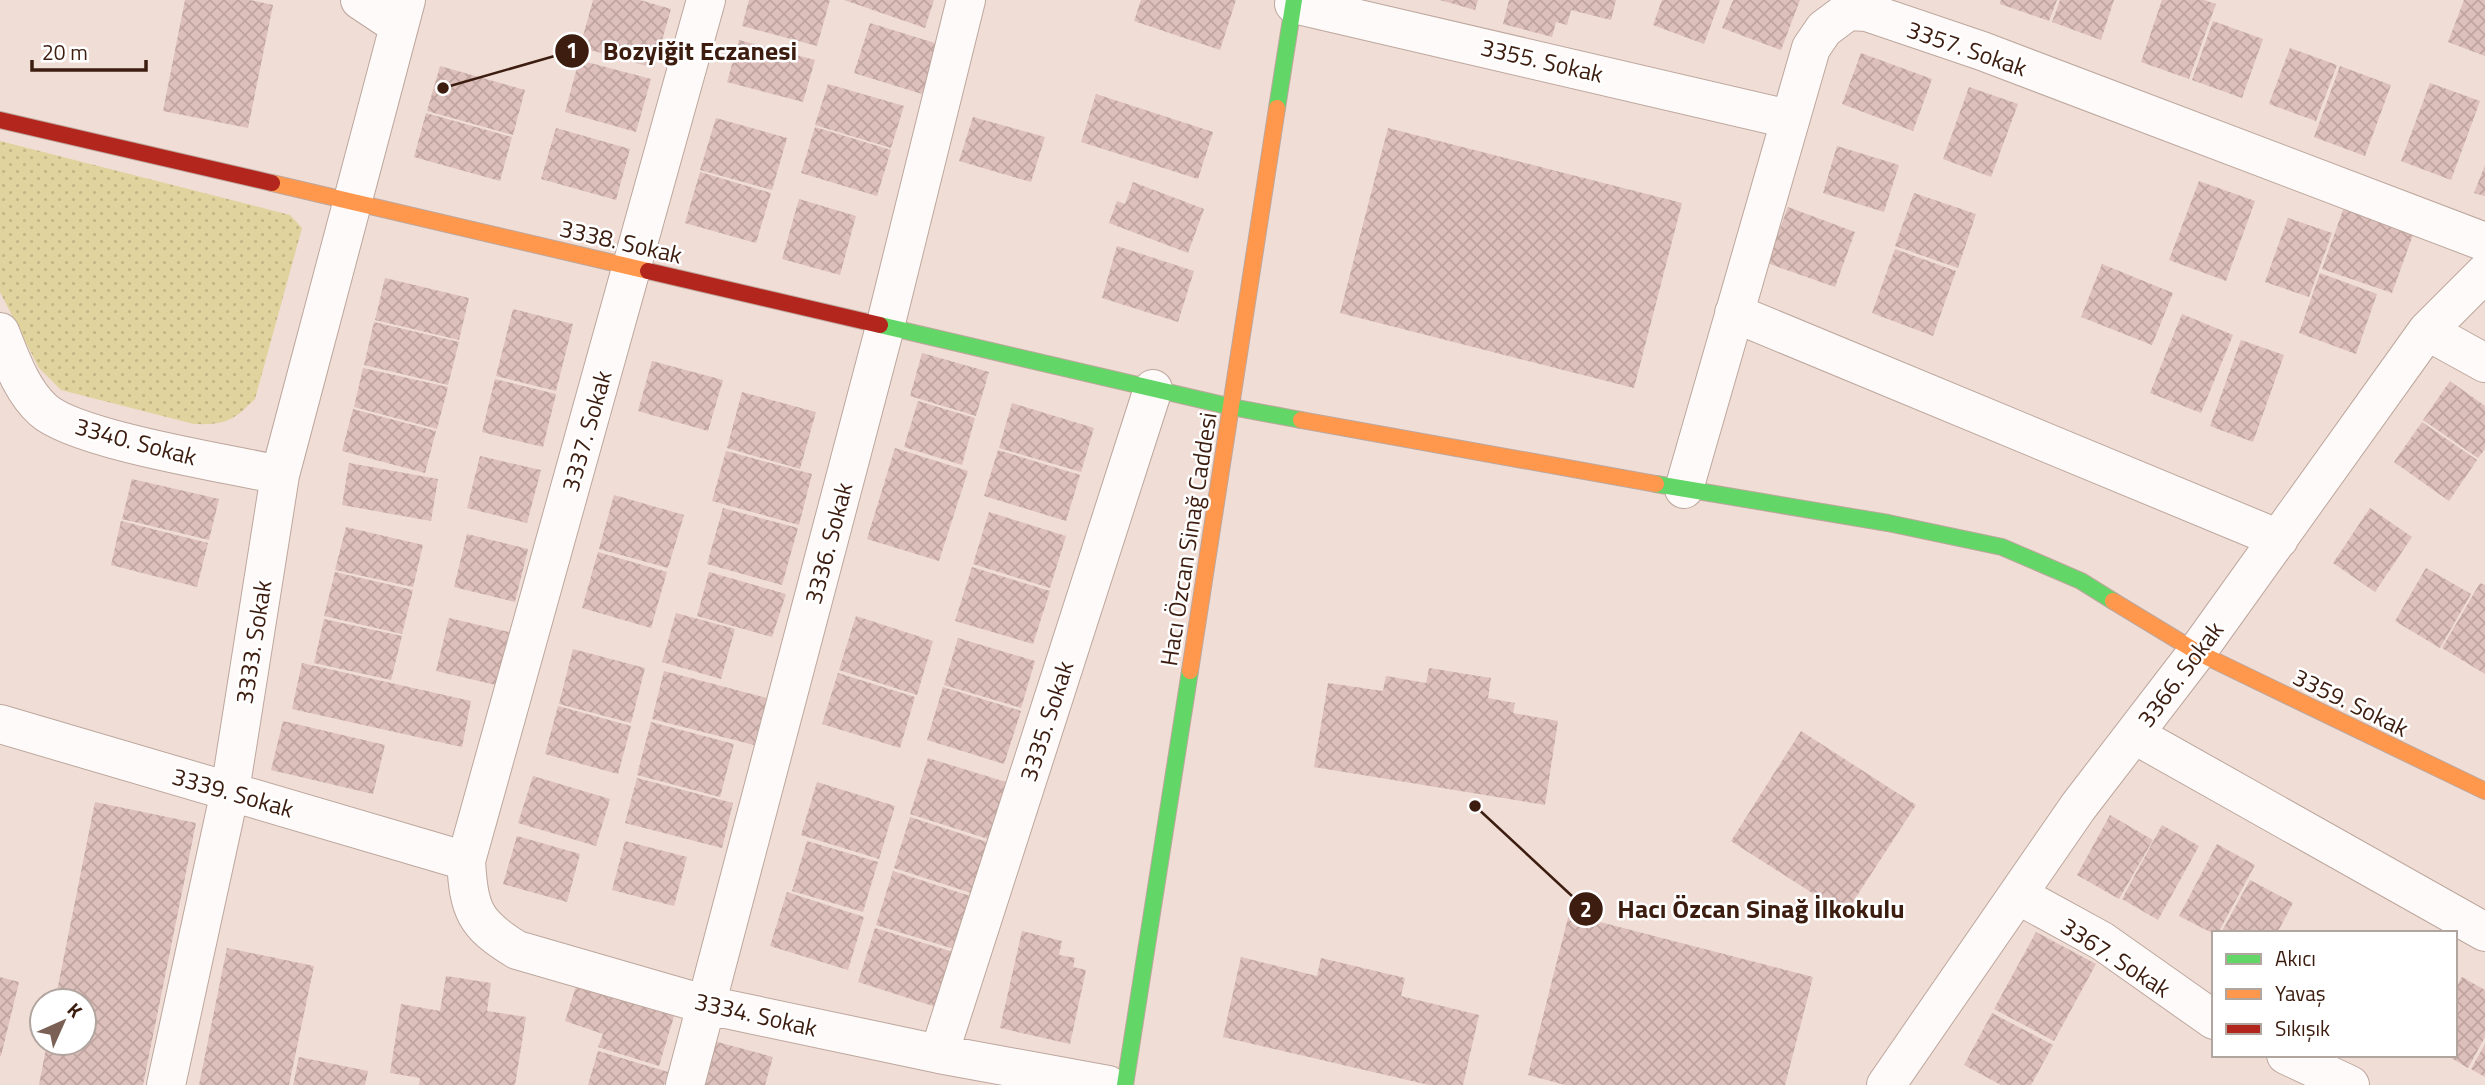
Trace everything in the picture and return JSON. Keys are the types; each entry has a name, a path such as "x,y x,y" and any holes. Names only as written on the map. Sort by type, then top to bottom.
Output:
{"street":[{"path":"360,0 402,13"},
{"name":"3337. Sokak","path":"466,862 706,0"},
{"name":"3336. Sokak","path":"685,1085 885,327 966,0"},
{"name":"3355. Sokak","path":"1294,2 1789,119"},
{"name":"Hacı Özcan Sinağ Caddesi","path":"1125,1085 1294,2"},
{"name":"3357. Sokak","path":"1684,489 1811,48 1824,29 1848,12 1867,12 1982,51 2485,242"},
{"name":"3333. Sokak","path":"166,1085 230,791 280,475 402,13"},
{"name":"3338. Sokak","path":"0,120 1231,407 1684,489"},
{"name":"3366. Sokak","path":"1886,1085 2078,807 2197,652 2427,331 2485,273"},
{"path":"1734,313 2279,539"},
{"name":"3340. Sokak","path":"0,331 12,394 45,412 79,429 280,475"},
{"path":"2427,331 2485,363"},
{"name":"3335. Sokak","path":"939,1054 1153,389"},
{"name":"3359. Sokak","path":"1684,489 1888,523 2002,547 2081,581 2197,652 2485,792"},
{"name":"3339. Sokak","path":"0,724 466,862"},
{"path":"2134,735 2485,932"},
{"name":"3334. Sokak","path":"466,862 469,901 480,921 494,936 517,950 707,1005 939,1054 1108,1085"},
{"name":"3367. Sokak","path":"2018,895 2102,942 2212,1019"},
{"path":"2289,1057 2329,1081"}],"shaded area":[{"path":"0,141 290,215 302,228 255,399 228,420 214,424 194,424 61,390 39,368 0,292"}],"building":[{"path":"185,0 250,0 273,5 248,128 163,111"},
{"path":"593,0 640,0 671,9 654,68 580,47"},
{"path":"749,0 830,0 817,46 742,26"},
{"path":"844,0 934,0 925,28"},
{"path":"1141,0 1236,0 1220,50 1134,21"},
{"path":"1440,0 1478,0 1475,10"},
{"path":"1509,0 1616,0 1611,20 1571,10 1567,25 1556,22 1552,37 1503,24"},
{"path":"1662,0 1720,0 1704,44 1653,25"},
{"path":"1733,0 1800,0 1781,50 1722,28"},
{"path":"2001,0 2057,0 2049,21 2000,4"},
{"path":"2060,0 2114,0 2101,40 2052,22"},
{"path":"2162,0 2204,0 2216,4 2189,79 2141,62"},
{"path":"2464,0 2485,0 2485,56 2448,42"},
{"path":"2213,21 2263,39 2242,98 2192,80"},
{"path":"870,23 938,44 922,94 854,73"},
{"path":"739,40 815,60 803,102 727,82"},
{"path":"2290,48 2337,65 2316,121 2269,104"},
{"path":"1861,53 1932,79 1913,131 1842,104"},
{"path":"579,60 651,79 636,132 565,112"},
{"path":"440,66 525,90 513,135 427,111"},
{"path":"2340,66 2391,85 2365,156 2314,137"},
{"path":"2430,83 2480,101 2451,180 2401,161"},
{"path":"828,84 904,106 891,148 815,125"},
{"path":"1969,87 2018,104 1991,177 1943,159"},
{"path":"1096,94 1213,132 1198,179 1081,142"},
{"path":"426,113 512,137 500,181 414,157"},
{"path":"973,117 1045,137 1031,182 959,161"},
{"path":"716,118 787,138 772,190 700,170"},
{"path":"815,127 891,150 877,196 801,173"},
{"path":"556,128 630,149 616,200 541,179"},
{"path":"1388,128 1682,203 1634,388 1340,313"},
{"path":"1837,146 1899,165 1884,212 1823,193"},
{"path":"2485,165 2485,196 2474,193"},
{"path":"700,172 771,193 756,243 685,223"},
{"path":"2199,181 2255,201 2226,281 2169,260"},
{"path":"1133,182 1204,209 1188,253 1109,223 1117,201 1125,204"},
{"path":"1914,193 1976,214 1958,268 1895,246"},
{"path":"799,199 856,216 840,275 782,259"},
{"path":"1788,207 1855,232 1835,287 1767,263"},
{"path":"2344,207 2414,232 2392,293 2322,269"},
{"path":"2288,218 2332,233 2309,297 2265,282"},
{"path":"1117,246 1194,271 1178,322 1102,298"},
{"path":"1895,249 1956,271 1933,336 1872,313"},
{"path":"2102,264 2173,293 2152,345 2081,317"},
{"path":"2320,273 2377,294 2356,354 2299,333"},
{"path":"385,278 469,298 459,340 375,320"},
{"path":"513,309 573,324 556,391 496,376"},
{"path":"2182,314 2233,335 2201,413 2150,393"},
{"path":"374,322 459,342 448,385 364,365"},
{"path":"2241,340 2284,355 2253,442 2210,426"},
{"path":"922,353 989,372 976,416 910,396"},
{"path":"652,361 723,380 708,431 638,411"},
{"path":"363,368 448,387 437,429 354,407"},
{"path":"495,379 556,394 543,447 482,432"},
{"path":"2450,381 2485,406 2485,449 2478,458 2423,420"},
{"path":"742,392 816,412 800,469 727,448"},
{"path":"918,401 975,418 962,465 904,447"},
{"path":"1012,403 1094,428 1081,472 999,448"},
{"path":"353,409 436,431 425,473 342,451"},
{"path":"2422,422 2477,460 2449,501 2394,462"},
{"path":"895,448 968,471 939,561 867,539"},
{"path":"998,450 1080,475 1066,521 984,496"},
{"path":"726,451 812,474 799,525 712,501"},
{"path":"480,456 541,470 527,523 467,508"},
{"path":"349,463 438,479 431,521 342,505"},
{"path":"132,479 219,499 209,540 122,519"},
{"path":"614,495 684,515 668,568 599,549"},
{"path":"723,508 798,528 782,585 707,564"},
{"path":"2370,508 2412,537 2375,592 2333,563"},
{"path":"989,512 1066,536 1050,588 973,564"},
{"path":"121,521 208,543 197,587 111,565"},
{"path":"346,527 423,545 413,587 335,570"},
{"path":"467,534 528,549 515,602 454,587"},
{"path":"598,552 667,572 651,628 582,608"},
{"path":"972,567 1050,591 1033,644 955,621"},
{"path":"2426,568 2471,594 2440,648 2395,621"},
{"path":"335,572 413,590 402,634 324,616"},
{"path":"709,572 786,594 772,637 697,616"},
{"path":"2480,583 2485,585 2485,674 2442,648"},
{"path":"676,613 735,629 721,679 662,662"},
{"path":"856,616 933,641 917,695 839,670"},
{"path":"449,618 509,632 496,685 436,671"},
{"path":"324,619 402,636 391,680 314,663"},
{"path":"958,638 1035,661 1021,708 944,685"},
{"path":"573,649 645,668 631,723 559,704"},
{"path":"302,663 471,701 462,747 292,709"},
{"path":"1429,668 1491,678 1488,698 1515,703 1513,713 1558,721 1545,805 1314,767 1328,683 1383,691 1386,676 1426,683"},
{"path":"664,671 767,698 754,745 652,719"},
{"path":"838,673 915,697 900,748 822,724"},
{"path":"943,687 1021,711 1004,764 927,740"},
{"path":"558,706 631,726 618,774 545,754"},
{"path":"283,721 385,745 373,794 271,770"},
{"path":"651,722 734,744 720,797 637,775"},
{"path":"1801,731 1916,805 1845,914 1731,841"},
{"path":"928,758 1006,782 988,839 910,814"},
{"path":"533,776 610,799 596,846 518,823"},
{"path":"637,778 733,803 722,848 625,823"},
{"path":"817,782 895,806 879,859 801,835"},
{"path":"95,802 196,823 143,1085 39,1085 44,1057 98,1057 98,987 58,987"},
{"path":"2110,815 2153,840 2119,899 2077,875"},
{"path":"910,817 987,842 971,893 894,868"},
{"path":"2162,825 2199,846 2158,920 2122,899"},
{"path":"517,836 580,854 567,902 503,884"},
{"path":"625,841 687,857 674,906 612,890"},
{"path":"807,841 878,862 863,912 792,891"},
{"path":"2217,844 2255,865 2219,931 2212,933 2179,916"},
{"path":"893,871 970,896 954,949 876,925"},
{"path":"2250,880 2293,903 2278,931 2222,931"},
{"path":"787,892 864,917 848,970 770,946"},
{"path":"1569,914 1813,977 1785,1085 1565,1085 1528,1075"},
{"path":"875,928 953,952 936,1007 858,982"},
{"path":"1022,931 1062,941 1059,955 1075,958 1073,967 1086,970 1070,1044 1000,1028"},
{"path":"2036,932 2096,964 2054,1041 1994,1009"},
{"path":"227,948 314,966 289,1085 199,1085"},
{"path":"1241,957 1317,976 1321,958 1405,978 1401,996 1479,1015 1463,1085 1429,1085 1223,1037"},
{"path":"446,976 491,983 487,1011 526,1017 515,1085 419,1085 420,1078 390,1073 401,1004 440,1011"},
{"path":"0,977 19,982 1,1056 0,1056"},
{"path":"2462,977 2485,990 2485,1037 2468,1068 2449,1057 2457,1057 2457,986"},
{"path":"577,983 675,1013 659,1066 598,1047 603,1034 565,1021"},
{"path":"1992,1013 2053,1045 2031,1085 2001,1085 1964,1065"},
{"path":"710,1040 773,1057 765,1085 697,1085"},
{"path":"2485,1044 2485,1077 2471,1069"},
{"path":"598,1051 668,1072 664,1085 588,1085"},
{"path":"299,1057 368,1071 365,1085 293,1085"}],"traffic: fast":[{"path":"1277,108 1294,0"},
{"path":"880,325 1232,407 1301,420"},
{"path":"1656,484 1888,523 2002,547 2081,581 2113,601"},
{"path":"1125,1085 1190,671"}],"traffic: slow":[{"path":"1190,671 1277,108"},
{"path":"272,183 648,271"},
{"path":"1301,420 1656,484"},
{"path":"2113,601 2197,652 2485,791"}],"traffic: jam":[{"path":"0,120 272,183"},
{"path":"648,271 880,325"}],"place":[{"name":"Bozyiğit Eczanesi","path":"443,88"},
{"name":"Hacı Özcan Sinağ İlkokulu","path":"1475,806"}]}
